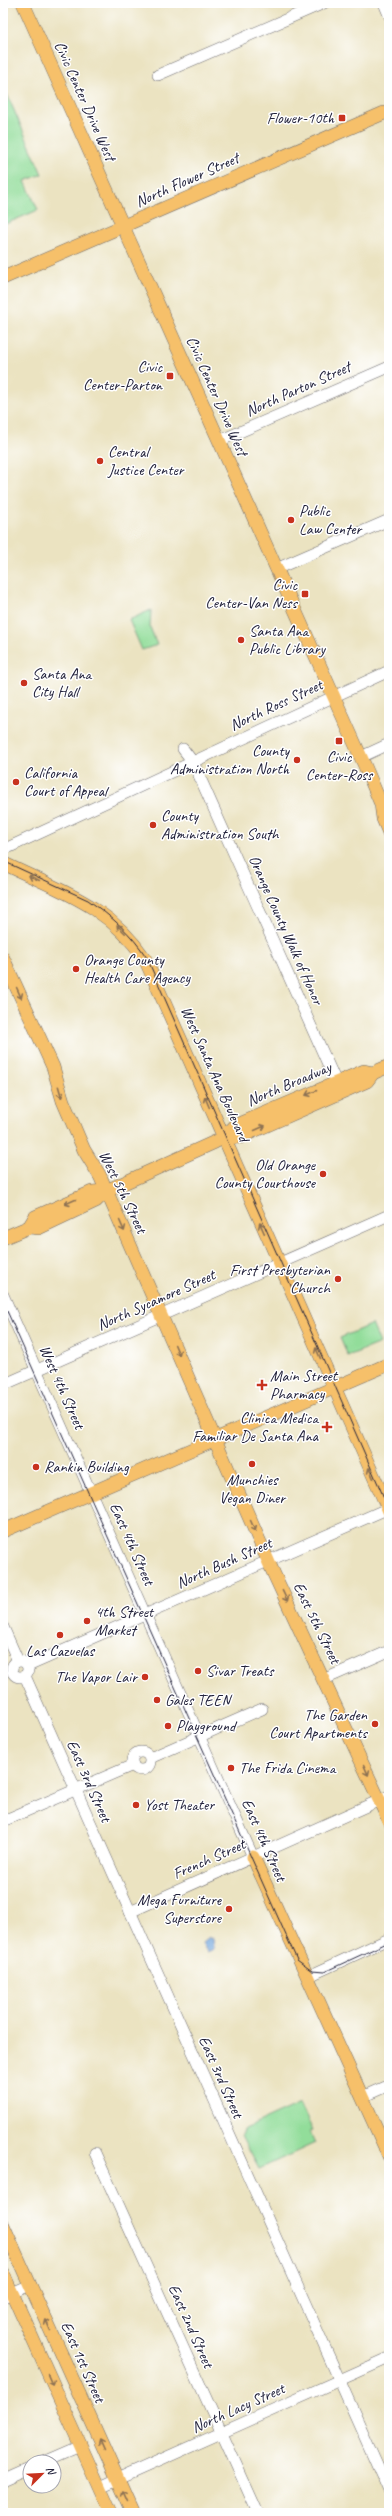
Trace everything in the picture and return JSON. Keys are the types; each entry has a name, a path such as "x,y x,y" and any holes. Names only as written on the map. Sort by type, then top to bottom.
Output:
{"main road":[{"name":"Civic Center Drive West","path":"23,3 360,757 385,806 383,819 389,833"},
{"name":"North Flower Street","path":"3,278 387,111"},
{"name":"West Santa Ana Boulevard","path":"3,863 92,906 111,919 135,944 156,982 278,1263 388,1509"},
{"name":"West 5th Street","path":"3,958 53,1067 62,1101 84,1150 106,1191 162,1315 209,1422 214,1440"},
{"name":"North Broadway","path":"3,1238 29,1227 39,1228 96,1201 106,1191 223,1138 235,1126 364,1071 384,1069"},
{"name":"North Broadway","path":"223,1138 240,1137 366,1081 384,1069"},
{"path":"3,1531 389,1364"},
{"name":"East 5th Street","path":"214,1440 268,1560 384,1798 389,1822"},
{"name":"East 4th Street","path":"253,1857 389,2156"},
{"name":"East 1st Street","path":"3,2225 133,2513"},
{"path":"3,2273 8,2295 112,2513"}],"street":[{"path":"158,75 324,3"},
{"path":"384,3 389,15"},
{"name":"North Parton Street","path":"219,441 389,367"},
{"path":"276,569 389,520"},
{"name":"North Ross Street","path":"3,850 389,671"},
{"path":"360,757 389,744"},
{"name":"Orange County Walk of Honor","path":"182,749 193,762 336,1082"},
{"name":"North Sycamore Street","path":"3,1385 389,1215"},
{"name":"West 4th Street","path":"3,1295 91,1493"},
{"name":"East 4th Street","path":"91,1493 253,1857"},
{"name":"North Bush Street","path":"24,1668 145,1616 268,1560 388,1509"},
{"name":"East 3rd Street","path":"3,1627 24,1668 130,1912 389,2491"},
{"path":"325,1679 389,1651"},
{"path":"8,1675 12,1667 24,1668"},
{"path":"3,1821 133,1765 140,1770 146,1769 150,1764 150,1758 262,1709"},
{"name":"French Street","path":"130,1912 384,1798"},
{"path":"307,1976 389,1940"},
{"path":"362,2098 389,2085"},
{"name":"East 2nd Street","path":"95,2153 258,2513"},
{"path":"8,2295 30,2285"},
{"name":"North Lacy Street","path":"100,2487 389,2358"},
{"path":"62,2454 81,2446"},
{"path":"3,2480 22,2472"}],"green space":[{"path":"6,92 42,174 25,181 38,210 3,225 3,94"},
{"path":"151,610 150,627 157,645 142,650 129,620"},
{"path":"372,1324 380,1343 348,1356 340,1338"},
{"path":"300,2104 313,2131 310,2132 315,2143 259,2169 241,2135 243,2130"}],"water":[{"path":"209,1937 210,1939 213,1938 214,1949 207,1952 202,1943"}],"tram line":[{"path":"3,861 88,900 120,926 141,949 147,958 389,1509"},
{"path":"3,1302 297,1960 312,1971 324,1972 389,1942"}],"place":[{"name":"Flower-10th","path":"342,118"},
{"name":"Civic Center-Parton","path":"170,376"},
{"name":"Central Justice Center","path":"100,461"},
{"name":"Public Law Center","path":"291,520"},
{"name":"Civic Center-Van Ness","path":"305,594"},
{"name":"Santa Ana Public Library","path":"241,640"},
{"name":"Santa Ana City Hall","path":"24,683"},
{"name":"Civic Center-Ross","path":"339,741"},
{"name":"County Administration North","path":"297,760"},
{"name":"California Court of Appeal","path":"16,782"},
{"name":"County Administration South","path":"153,825"},
{"name":"Orange County Health Care Agency","path":"76,969"},
{"name":"Old Orange County Courthouse","path":"323,1174"},
{"name":"First Presbyterian Church","path":"338,1279"},
{"name":"Main Street Pharmacy","path":"262,1385"},
{"name":"Clinica Medica Familiar De Santa Ana","path":"327,1427"},
{"name":"Munchies Vegan Diner","path":"252,1464"},
{"name":"Rankin Building","path":"36,1467"},
{"name":"4th Street Market","path":"87,1621"},
{"name":"Las Cazuelas","path":"60,1635"},
{"name":"Sivar Treats","path":"198,1671"},
{"name":"The Vapor Lair","path":"145,1677"},
{"name":"Gales TEEN","path":"157,1700"},
{"name":"The Garden Court Apartments","path":"375,1724"},
{"name":"Playground","path":"168,1726"},
{"name":"The Frida Cinema","path":"231,1768"},
{"name":"Yost Theater","path":"136,1805"},
{"name":"Mega Furniture Superstore","path":"229,1909"}]}
